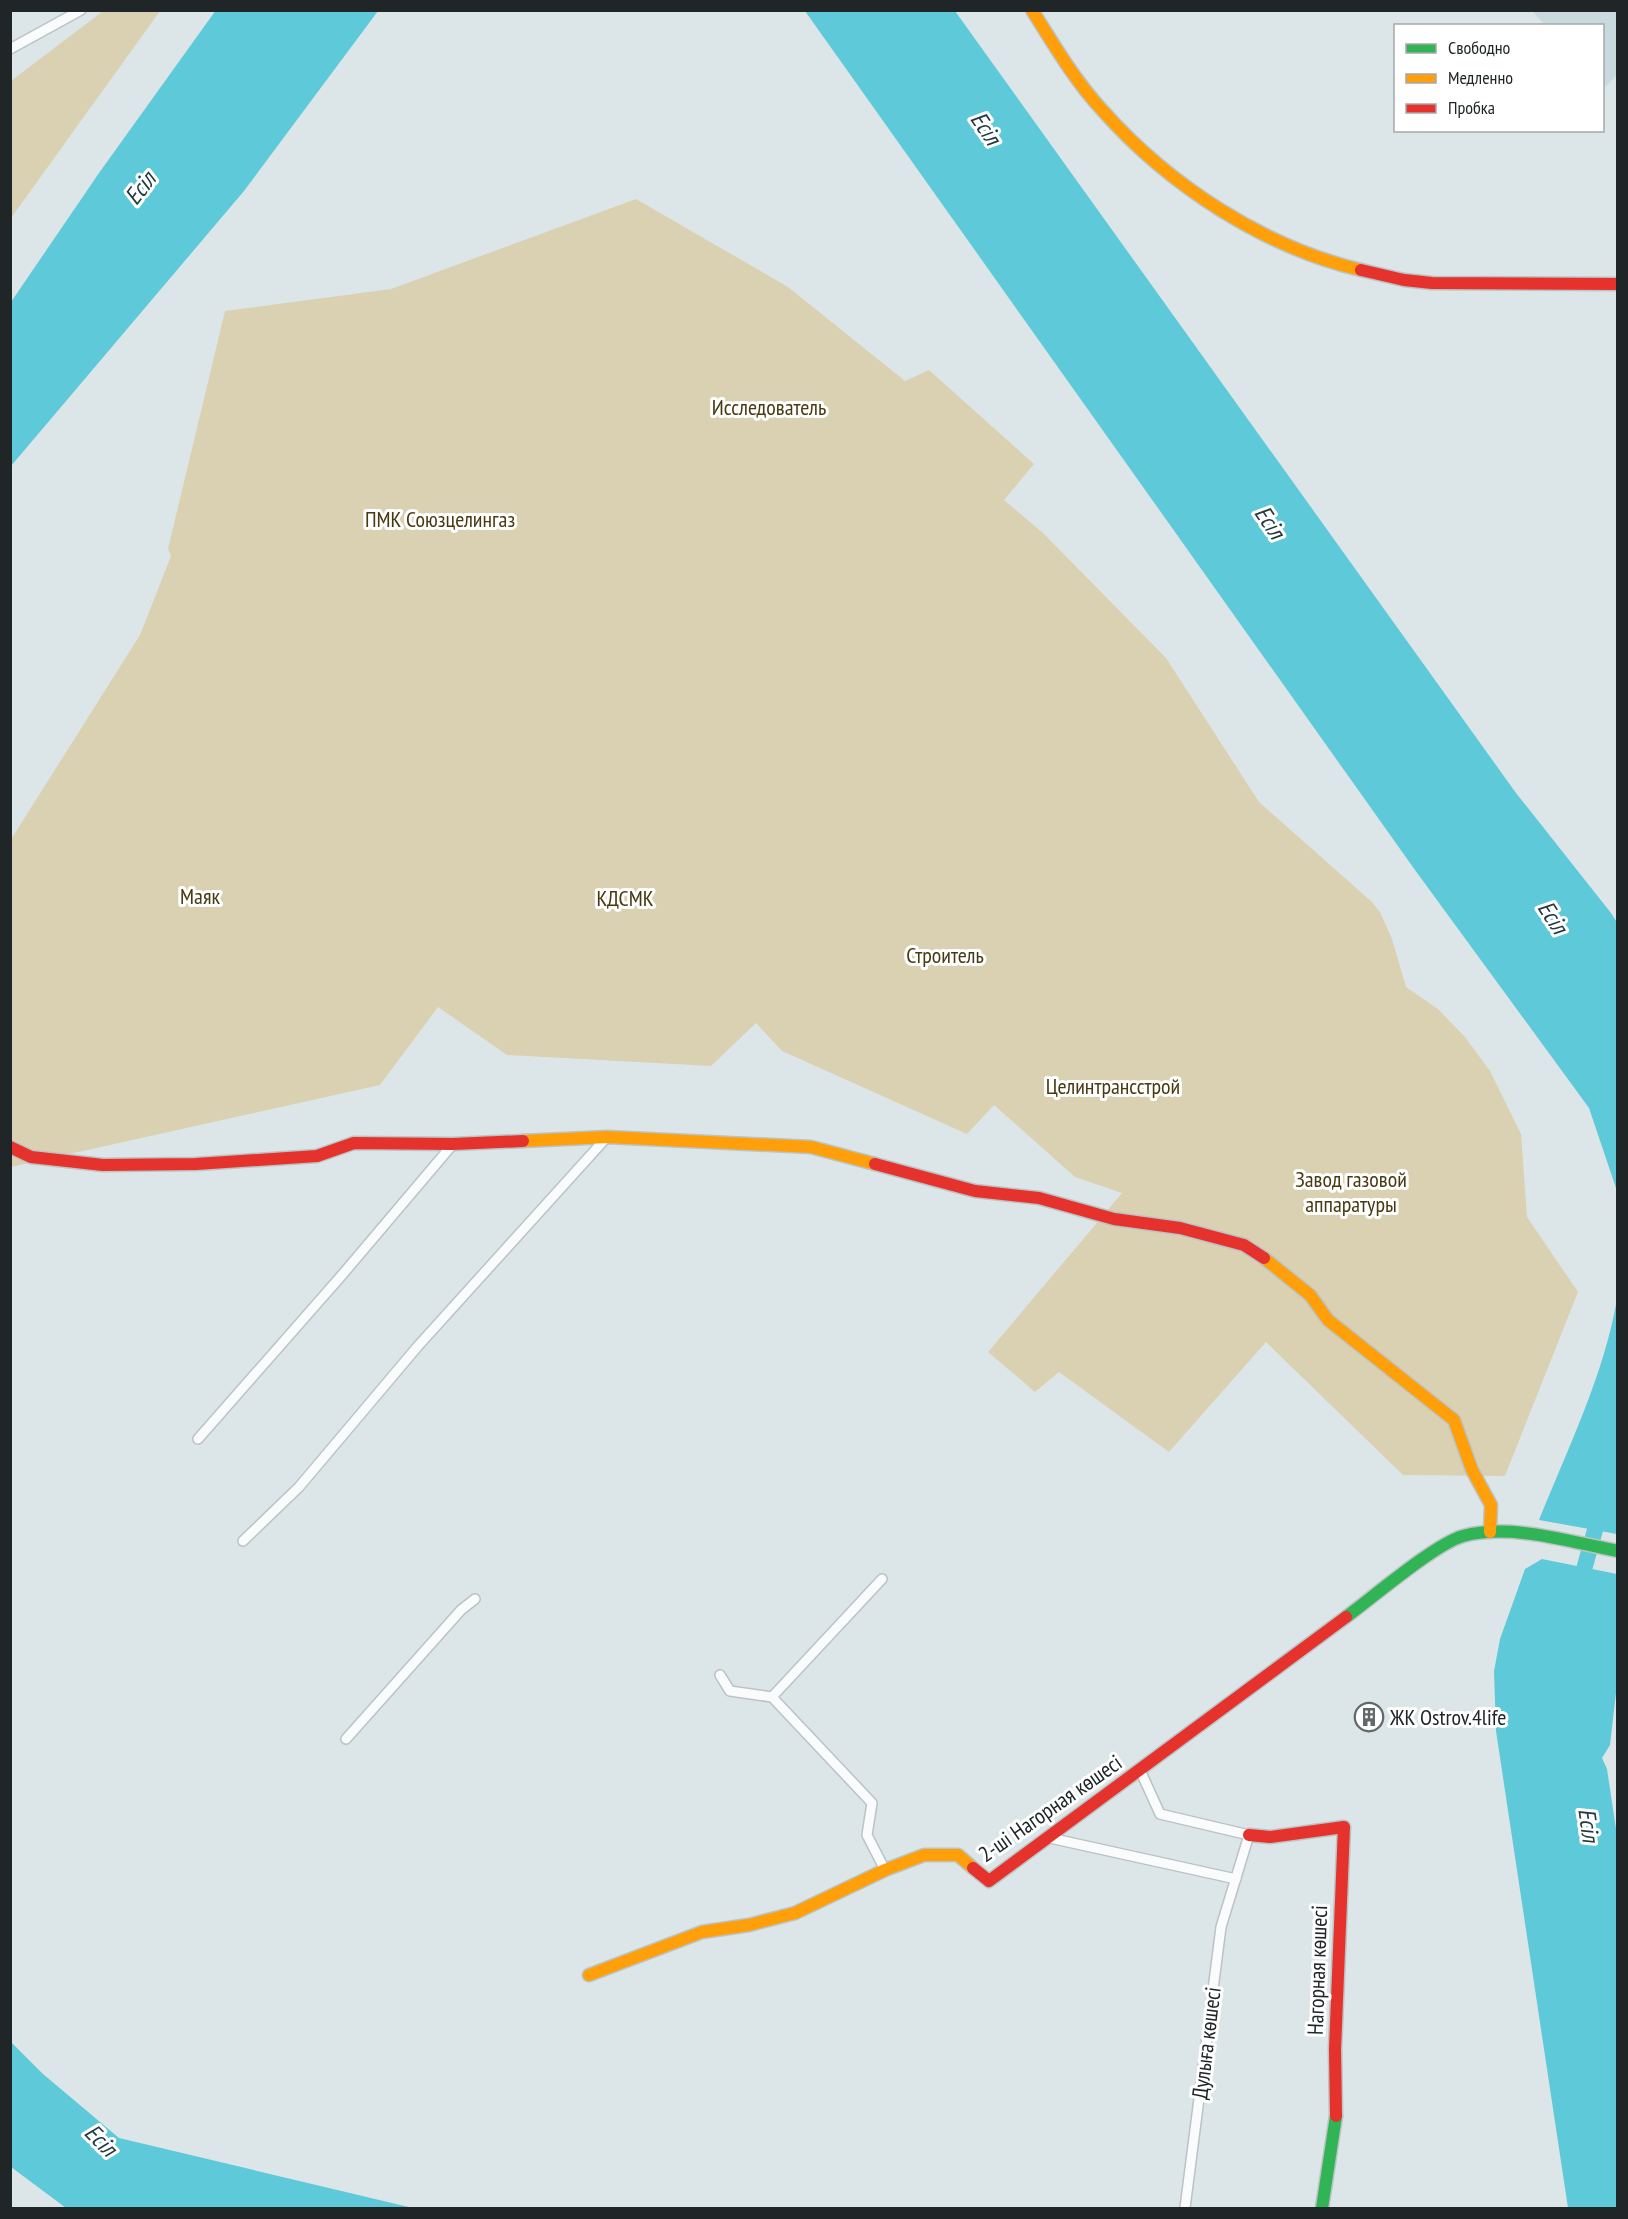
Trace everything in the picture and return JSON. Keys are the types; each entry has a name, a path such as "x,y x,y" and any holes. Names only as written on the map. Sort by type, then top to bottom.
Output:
{"street":[{"path":"10,49 81,10"},
{"path":"1032,10 1072,73 1121,129 1176,179 1254,230 1329,259 1402,279 1468,284 1617,284"},
{"path":"243,1541 299,1488 418,1346 607,1137"},
{"path":"10,1147 31,1157 103,1165 196,1164 316,1156 354,1143 453,1144 607,1137 811,1146 975,1191 1039,1198 1114,1219 1179,1228 1244,1245 1278,1267 1310,1295 1328,1320 1389,1371 1454,1420 1472,1470 1491,1505 1490,1532"},
{"path":"198,1439 453,1144"},
{"name":"2-ші Нагорная көшесі","path":"589,1975 702,1932 749,1925 795,1913 885,1870 924,1855 958,1855 989,1881 1434,1552 1463,1536 1490,1532 1617,1551"},
{"path":"772,1697 882,1579"},
{"path":"346,1739 460,1610 475,1599"},
{"path":"720,1675 730,1692 772,1697 872,1803 867,1835 885,1870"},
{"path":"1140,1770 1160,1814 1250,1835"},
{"name":"Нагорная көшесі","path":"1250,1835 1270,1837 1344,1827 1335,2049 1336,2122 1322,2208"},
{"name":"Дулыға көшесі","path":"1185,2208 1221,1927 1250,1835"},
{"path":"1050,1838 1236,1879"}],"shaded area":[{"path":"1532,11 1617,11 1617,75 1604,88 1604,24 1544,24"}],"green space":[{"path":"103,11 160,11 11,218 11,81"},
{"path":"636,199 788,287 905,381 929,370 1034,464 1004,500 1043,533 1166,658 1259,802 1372,902 1380,912 1392,939 1406,987 1438,1009 1465,1037 1490,1071 1521,1134 1527,1217 1578,1292 1505,1476 1403,1475 1266,1342 1169,1452 1059,1372 1035,1392 988,1352 1122,1193 1075,1177 994,1105 967,1134 782,1051 756,1023 711,1066 507,1055 438,1007 380,1085 11,1167 10,841 140,635 171,556 168,549 225,311 391,289"}],"water":[{"path":"216,10 378,11 244,191 11,466 11,302 99,173"},
{"path":"805,11 955,11 1516,793 1611,913 1618,924 1617,1191 1589,1108 1415,870"},
{"path":"1617,1299 1617,1534 1539,1520 1594,1383"},
{"path":"1542,1559 1617,1574 1617,1684 1610,1745 1602,1758 1607,1769 1618,1842 1617,2208 1568,2208 1496,1731 1494,1671 1500,1639 1525,1569"},
{"path":"10,2041 43,2074 119,2138 413,2208 66,2208 11,2167"}],"waterway":[{"name":"Есіл","path":"1578,1591 1595,1530 1618,1479"}],"traffic: fast":[{"path":"1346,1617 1421,1560 1463,1536 1501,1532 1521,1533 1618,1551"},
{"path":"1322,2208 1336,2116"}],"traffic: slow":[{"path":"1032,10 1083,87 1129,138 1157,164 1220,210 1254,229 1324,260 1361,270"},
{"path":"523,1141 607,1137 811,1147 875,1164"},
{"path":"1264,1258 1310,1295 1328,1320 1454,1420 1472,1470 1491,1505 1490,1532"},
{"path":"589,1975 702,1932 749,1925 795,1913 885,1870 924,1855 958,1855 973,1868"}],"traffic: jam":[{"path":"1361,270 1404,280 1432,283 1618,284"},
{"path":"10,1147 31,1157 103,1165 196,1164 317,1156 354,1143 453,1144 523,1141"},
{"path":"875,1164 975,1191 1039,1198 1114,1219 1180,1228 1244,1245 1264,1258"},
{"path":"973,1868 989,1881 1346,1617"},
{"path":"1249,1835 1270,1837 1344,1827 1335,2049 1336,2116"}],"place":[{"name":"ЖК Ostrov.4life","path":"1369,1717"}],"park label":[{"name":"Исследователь","path":"769,407"},
{"name":"ПМК Союзцелингаз","path":"440,519"},
{"name":"Маяк","path":"200,896"},
{"name":"КДСМК","path":"625,898"},
{"name":"Строитель","path":"945,955"},
{"name":"Целинтрансстрой","path":"1113,1086"},
{"name":"Завод газовой аппаратуры","path":"1351,1192"}]}
